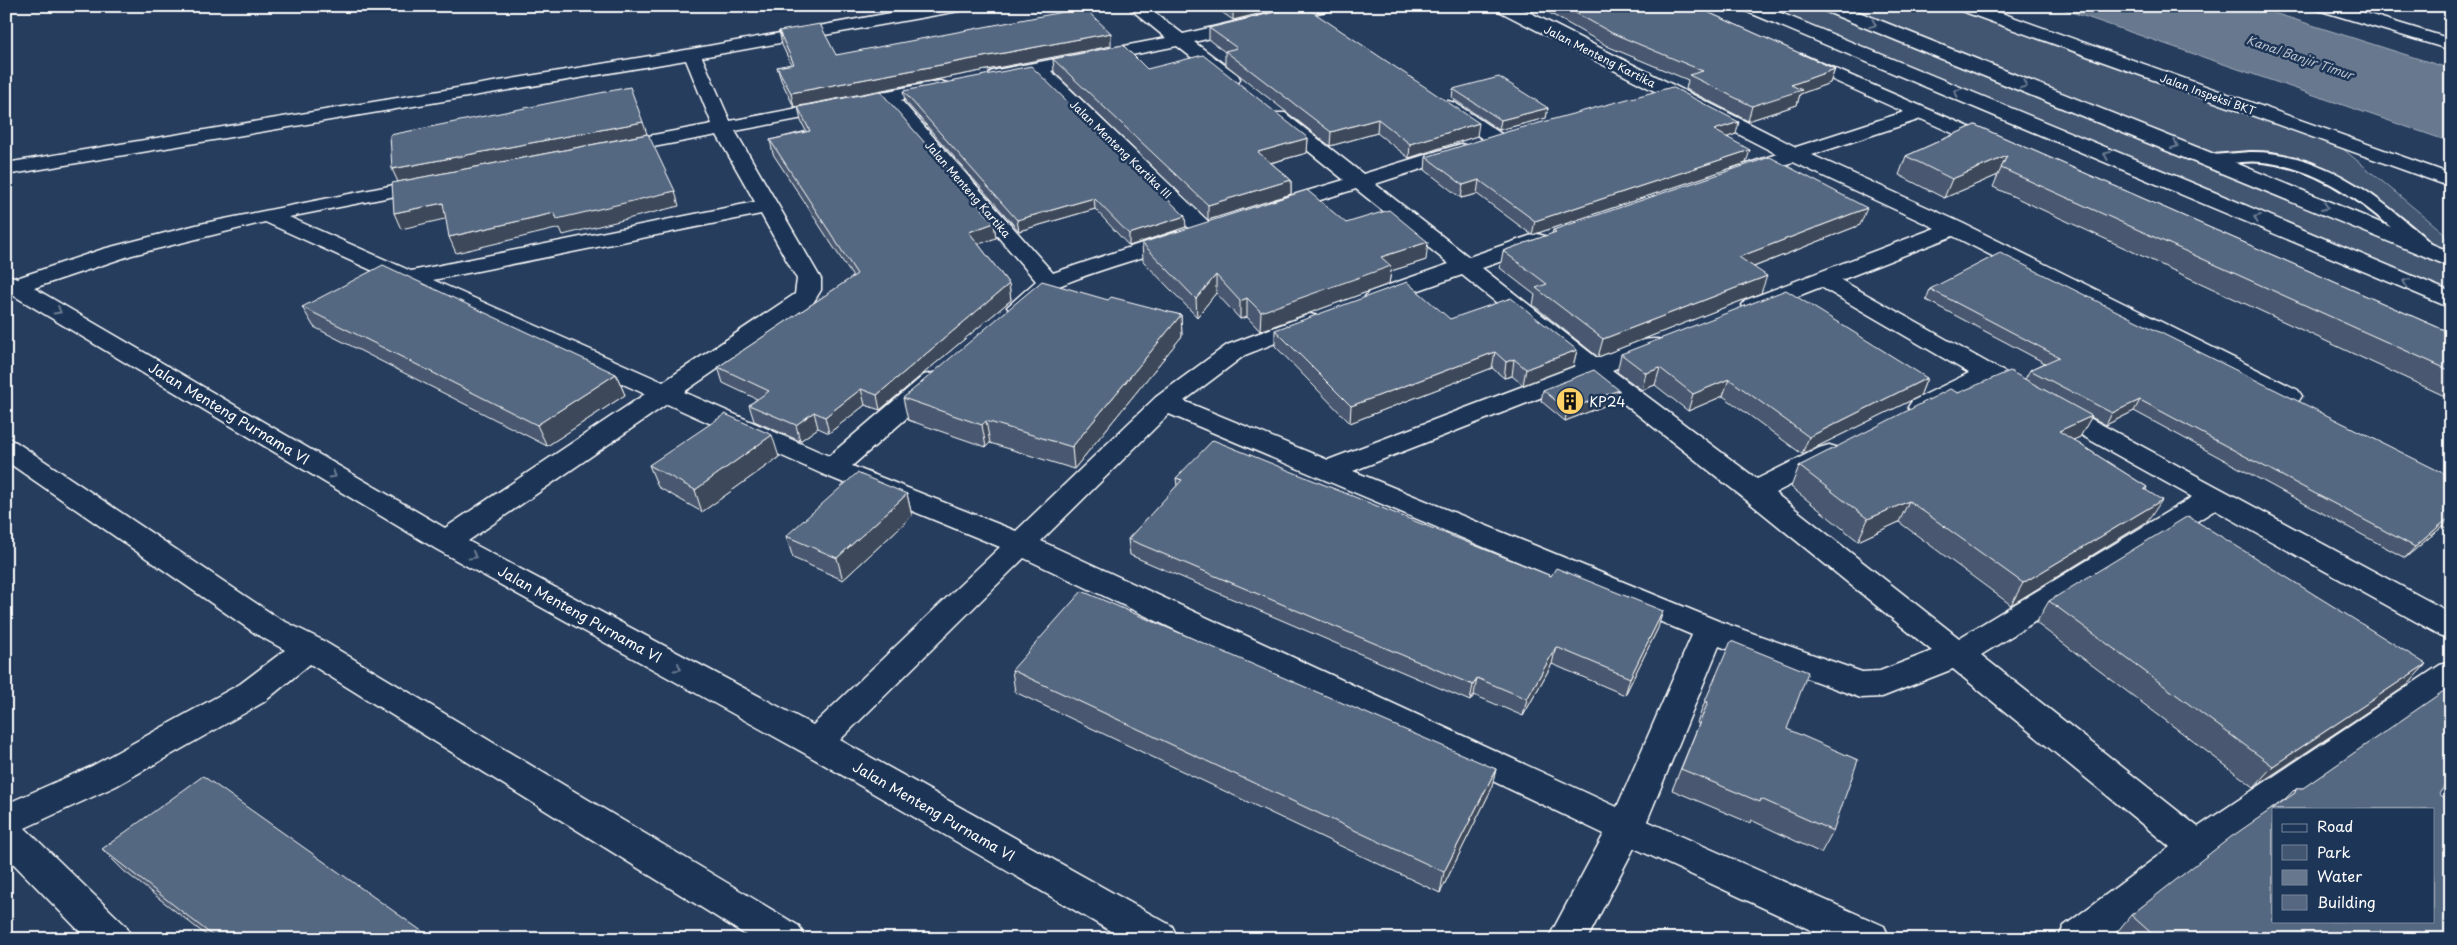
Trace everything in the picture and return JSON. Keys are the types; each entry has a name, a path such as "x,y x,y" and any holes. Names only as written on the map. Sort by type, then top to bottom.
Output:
{"street":[{"path":"6,154 880,6"},
{"path":"6,169 692,54 959,6"},
{"path":"1135,6 1243,89"},
{"name":"Jalan Menteng Kartika","path":"1503,6 1793,154 1954,228 2309,406"},
{"path":"1749,6 2195,191 2451,301"},
{"path":"1828,6 2212,160 2451,260"},
{"name":"Jalan Inspeksi BKT","path":"1965,6 2451,181"},
{"path":"2324,6 2451,45"},
{"path":"597,152 1318,13"},
{"path":"1784,51 2011,152"},
{"path":"446,542 805,298 809,290 809,279 723,128 692,54"},
{"name":"Jalan Menteng Kartika III","path":"1037,68 1214,227 1049,282"},
{"path":"1643,100 1671,92"},
{"path":"1259,213 1505,137 1430,94"},
{"name":"Jalan Menteng Kartika","path":"888,97 1049,282"},
{"path":"1266,107 1595,369 1755,492 1956,655 2198,846"},
{"path":"1718,180 1920,113"},
{"path":"11,284 123,250 267,215 451,180"},
{"path":"410,278 767,206"},
{"path":"267,215 832,468 1019,543 1626,828 1871,939"},
{"path":"1731,314 1954,228"},
{"path":"1357,304 1559,234"},
{"path":"1821,278 1988,373 2451,627"},
{"path":"1004,320 1049,282"},
{"name":"Jalan Menteng Purnama VI","path":"11,284 446,542 816,743 1158,939"},
{"path":"816,743 1019,543 1165,403 1236,350 1330,314"},
{"path":"1329,470 1595,369 1676,336"},
{"path":"832,468 952,365"},
{"path":"1902,417 1988,373"},
{"path":"1165,403 1710,630 1861,685 1882,684 1956,655 2214,497"},
{"path":"1755,492 1850,444"},
{"path":"6,448 267,626 309,648 786,939"},
{"path":"1567,939 1626,828 1710,630"},
{"path":"6,820 104,776 252,693 309,648"},
{"path":"2077,939 2198,846 2451,674"},
{"path":"6,832 113,939"}],"lane":[{"path":"2212,160 2261,157 2291,162 2326,175 2358,191 2427,250"}],"green space":[{"path":"1747,6 1964,6 2330,138 2443,232 2448,246 2427,250 2358,191 2291,162 2212,160 2451,261 2451,300"}],"water":[{"name":"Kanal Banjir Timur","path":"2054,6 2252,6 2451,69 2451,142"}],"building":[{"path":"1226,6 1254,6 1233,11"},
{"path":"1304,6 1479,123 1410,144 1378,119 1331,132 1225,51 1237,48 1209,28"},
{"path":"1563,6 1694,6 1835,69 1791,85 1802,90 1752,106 1689,75 1703,71 1612,33"},
{"path":"1084,8 1111,33 791,93 777,67 794,64 779,31 820,24 836,55"},
{"path":"1123,45 1147,69 1203,55 1308,138 1258,152 1291,180 1208,205 1053,59"},
{"path":"1031,66 1185,216 1129,234 1094,198 1017,220 903,91"},
{"path":"1499,77 1548,108 1501,120 1453,89"},
{"path":"630,87 643,122 392,169 390,135"},
{"path":"1672,87 1739,122 1714,130 1750,150 1535,221 1479,180 1463,185 1426,157 1506,132"},
{"path":"880,91 994,223 969,232 1009,284 877,395 861,389 825,417 814,412 796,425 749,405 769,391 718,367 857,274 770,140 810,131 798,107"},
{"path":"1975,125 2451,333 2451,371 2001,168 2007,156 1952,179 1906,156"},
{"path":"648,134 675,191 557,219 554,213 449,237 443,203 394,213 392,183"},
{"path":"1770,157 1867,208 1739,257 1767,276 1603,339 1536,288 1547,284 1503,251 1556,232 1553,230"},
{"path":"1307,190 1346,223 1389,210 1428,242 1381,257 1391,266 1261,312 1247,298 1240,301 1216,275 1196,299 1142,243"},
{"path":"2000,253 2451,477 2451,516 2415,547 2140,400 2112,413 2030,370 2059,357 1930,289"},
{"path":"383,265 616,374 537,425 302,307"},
{"path":"1042,281 1108,300 1111,297 1181,315 1072,447 986,421 982,425 903,398"},
{"path":"1407,282 1450,319 1511,298 1577,350 1526,369 1514,359 1506,362 1495,352 1351,406 1275,330"},
{"path":"1786,290 1927,378 1809,437 1729,379 1693,394 1660,368 1646,373 1621,354"},
{"path":"1594,370 1619,390 1567,410 1543,390"},
{"path":"2010,371 2092,416 2059,431 2147,487 2144,489 2162,500 2023,583 1909,501 1868,519 1799,466 1950,389 1958,393"},
{"path":"725,414 772,435 695,490 649,465"},
{"path":"1213,440 1551,576 1556,568 1663,611 1630,678 1556,647 1527,699 1477,678 1473,685 1128,539 1182,480 1176,478"},
{"path":"857,473 907,494 837,558 786,536"},
{"path":"2188,516 2426,664 2273,766 2049,601"},
{"path":"1082,591 1496,769 1444,872 1012,670"},
{"path":"1731,641 1808,672 1787,729 1858,760 1833,831 1761,799 1760,802 1681,769 1708,702 1705,701"},
{"path":"2451,686 2451,776 2439,794 2451,802 2451,939 2158,939 2131,915 2231,837 2272,809 2272,922 2434,922 2434,808 2273,808 2295,793 2296,788 2303,788"},
{"path":"203,776 433,939 217,939 102,849"}],"place":[{"name":"KP24","path":"1570,401"}]}
